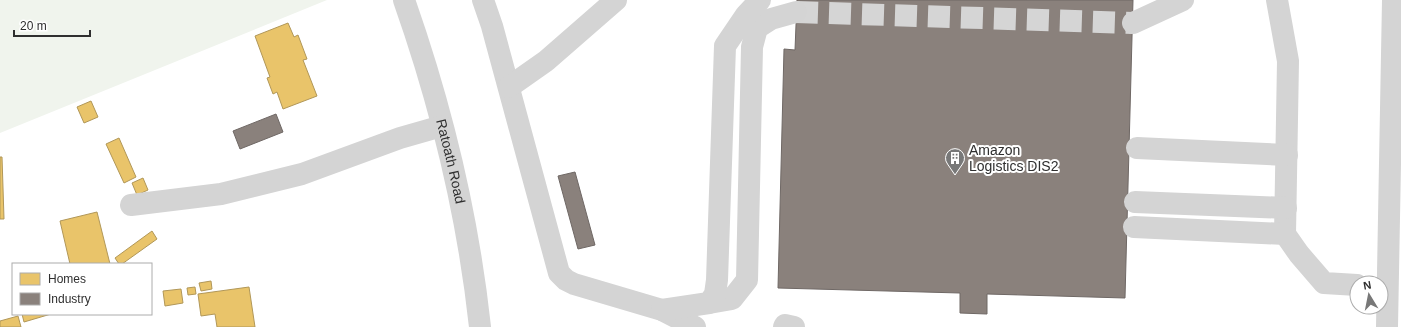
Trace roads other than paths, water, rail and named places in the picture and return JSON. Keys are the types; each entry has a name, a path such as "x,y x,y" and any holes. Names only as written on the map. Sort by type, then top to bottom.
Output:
{"street":[{"name":"Ratoath Road","path":"404,0 442,126 462,205 475,278 480,327"},
{"path":"483,0 509,87 559,273 566,280 574,284 662,310 696,327"},
{"path":"509,87 546,61 616,0"},
{"path":"1133,23 1183,0"},
{"path":"1277,0 1288,61 1285,234 1298,254 1324,283 1349,285"},
{"path":"1386,275 1396,153 1396,11"},
{"path":"754,14 771,19 796,12"},
{"path":"662,310 732,299 747,280 754,14"},
{"path":"709,303 715,294 718,280 725,46 754,14"},
{"path":"131,205 222,194 302,174 400,138 442,126"},
{"path":"1136,148 1287,156"},
{"path":"1135,202 1286,208"},
{"path":"1134,227 1285,234"},
{"path":"1386,315 1387,327"},
{"path":"784,327 785,324 794,327"}],"tunnel":[{"path":"796,12 1133,23"}],"place":[{"name":"Amazon Logistics DIS2","path":"955,175"}]}
